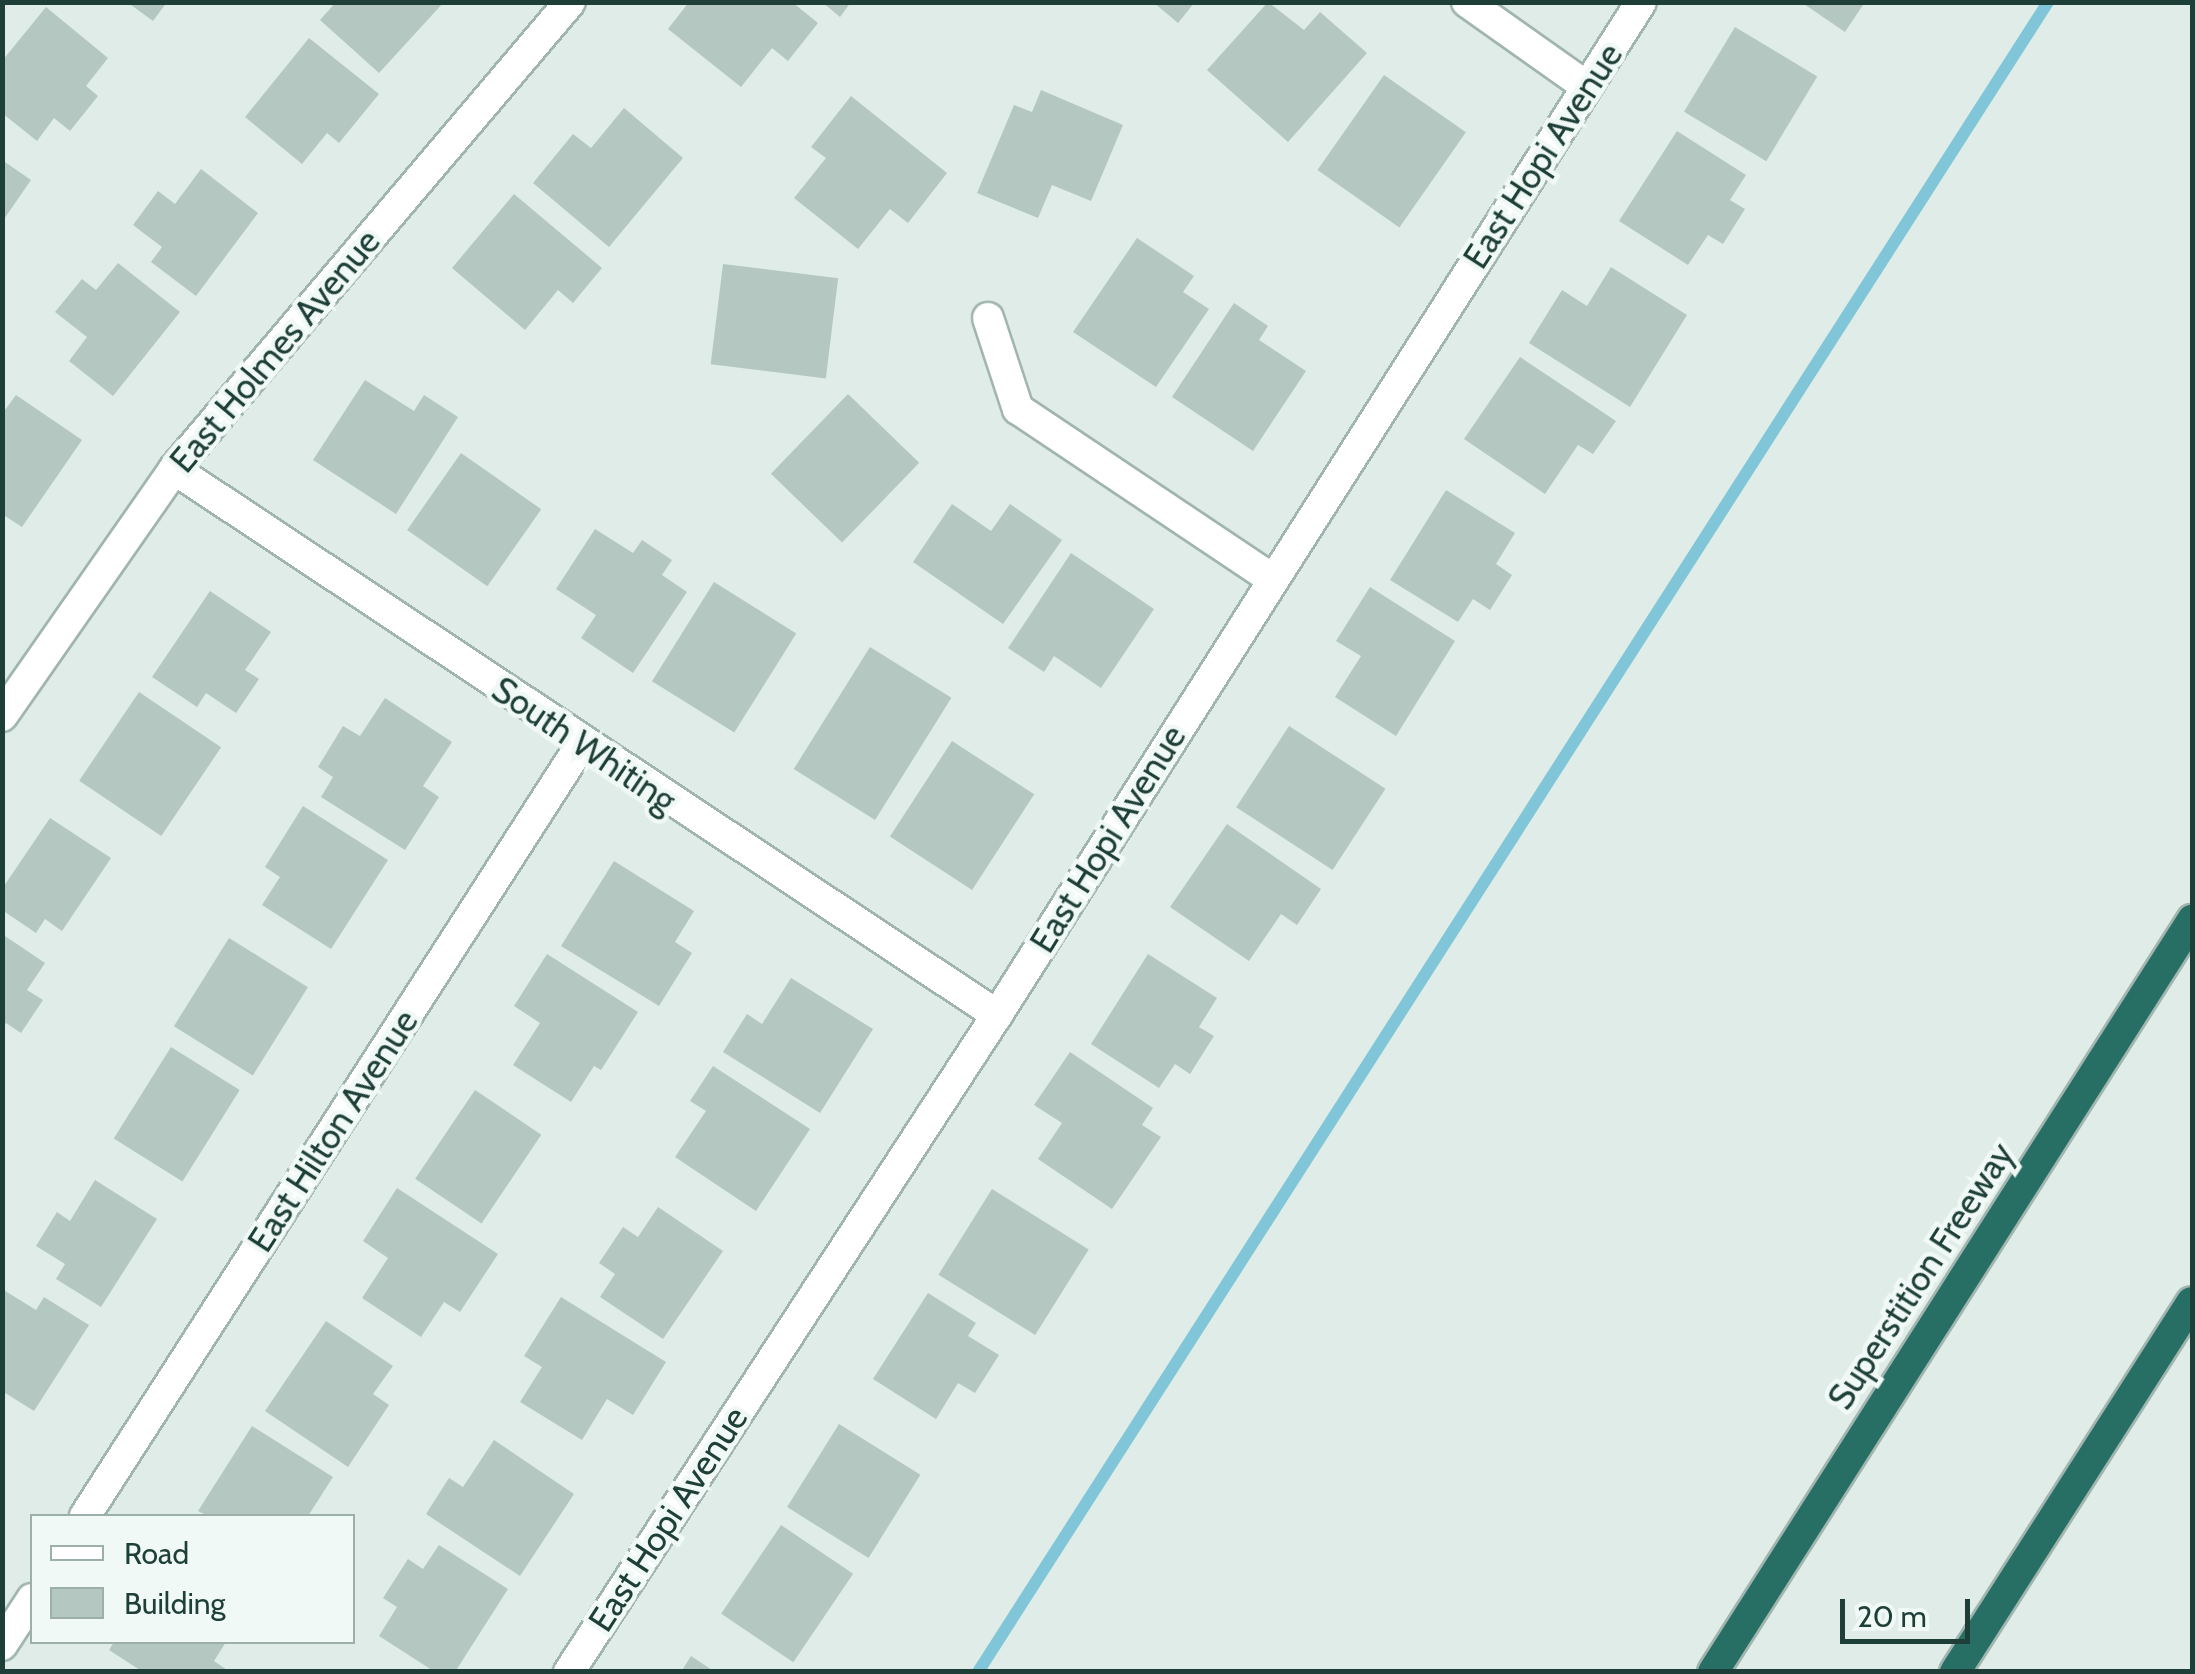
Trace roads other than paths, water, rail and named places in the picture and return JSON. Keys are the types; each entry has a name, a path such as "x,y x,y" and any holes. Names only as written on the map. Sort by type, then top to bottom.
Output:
{"highway":[{"name":"Superstition Freeway","path":"1712,1672 2192,920"},
{"path":"1955,1672 2192,1302"}],"street":[{"name":"East Holmes Avenue","path":"2,716 174,469 570,2"},
{"path":"1466,2 1588,87"},
{"name":"East Hopi Avenue","path":"569,1672 997,1015 1642,2"},
{"path":"988,318 1018,409 1272,579"},
{"name":"South Whiting","path":"174,469 581,745 997,1015"},
{"name":"East Hilton Avenue","path":"86,1514 581,745"},
{"path":"2,1646 30,1602"}],"waterway":[{"path":"978,1672 2048,2"}]}
